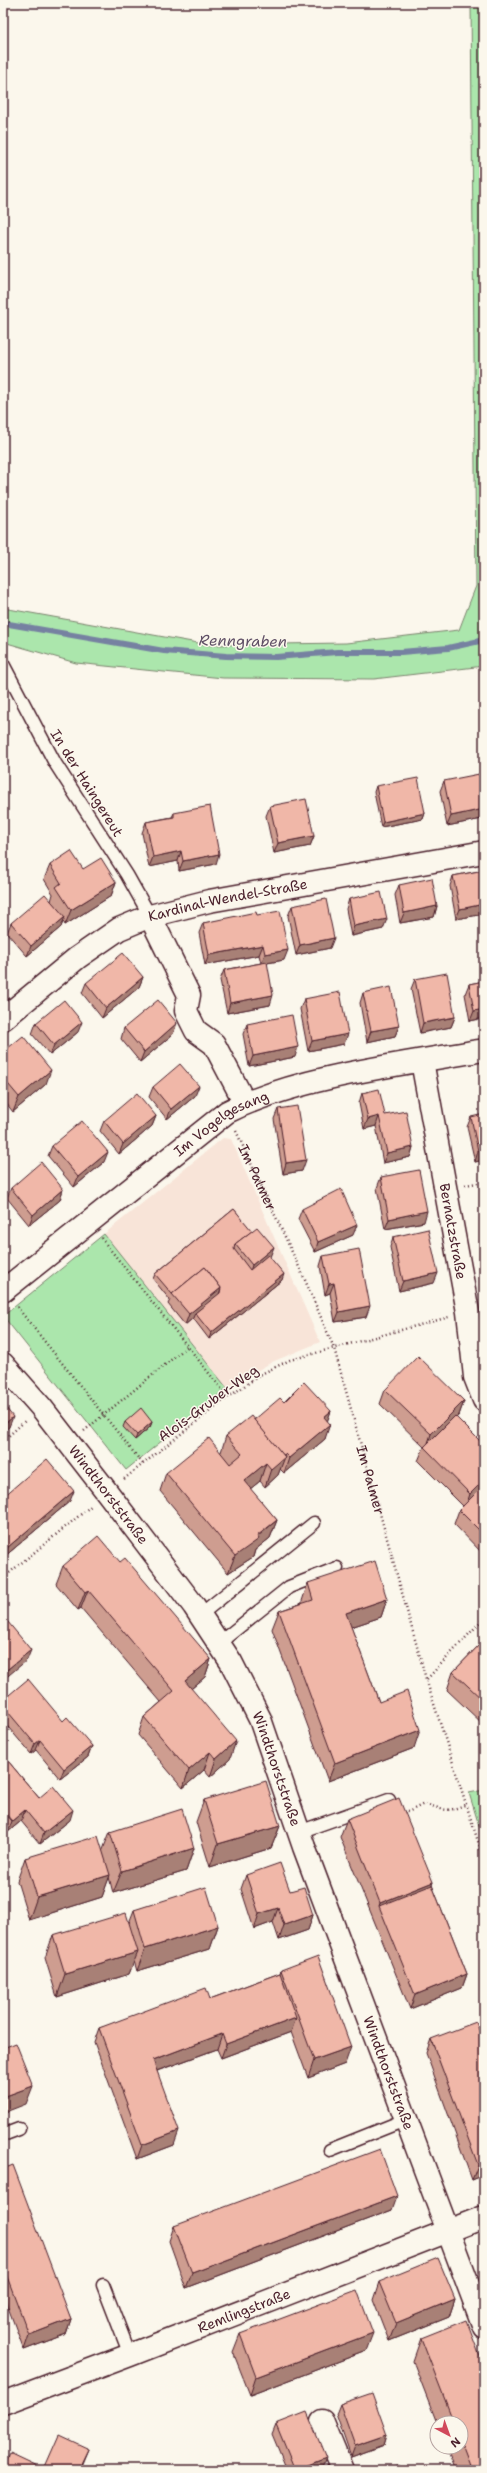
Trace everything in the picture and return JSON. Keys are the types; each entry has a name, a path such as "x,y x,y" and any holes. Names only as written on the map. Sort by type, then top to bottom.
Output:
{"street":[{"name":"Kardinal-Wendel-Straße","path":"6,1009 119,929 150,916 209,901 484,852"},
{"path":"150,916 190,994 186,1011 196,1032 214,1044 236,1107"},
{"name":"Im Vogelgesang","path":"3,1291 88,1222 236,1107 278,1091 331,1078 484,1050"},
{"name":"Bernatzstraße","path":"422,1061 468,1312 475,1377 484,1400"},
{"name":"Windthorststraße","path":"3,1364 69,1443 200,1615 231,1662 260,1719 405,2120 484,2327"},
{"name":"Remlingstraße","path":"4,2400 130,2355 484,2217"},
{"path":"322,2421 342,2470"}],"lane":[{"name":"In der Haingereut","path":"3,664 55,763 127,875 150,916"},
{"path":"200,1615 272,1559 314,1523"},
{"path":"218,1643 289,1587 336,1568"},
{"path":"300,1832 389,1800"},
{"path":"330,2150 405,2120"},
{"path":"3,2135 19,2129"},
{"path":"103,2286 130,2355"}],"path":[{"name":"Im Palmer","path":"236,1107 305,1280 334,1348 426,1679 484,1860"},
{"path":"88,1222 228,1397"},
{"path":"3,1291 143,1464"},
{"name":"Alois-Gruber-Weg","path":"3,1578 107,1492 228,1397 263,1373 290,1360 468,1312"},
{"path":"69,1443 188,1346"},
{"path":"3,1441 40,1407"},
{"path":"426,1679 484,1618"}],"shaded area":[{"path":"223,1138 231,1139 320,1342 272,1362 227,1388 104,1234"}],"green space":[{"path":"471,3 484,3 484,666 374,679 223,678 76,663 7,643 3,637 3,608 209,645 346,643 459,630 476,586"},
{"path":"104,1234 227,1388 126,1470 3,1316"},
{"path":"484,1790 484,1842 469,1793"}],"building":[{"path":"479,774 484,797 484,809 451,816 444,781"},
{"path":"418,778 425,813 383,822 376,786"},
{"path":"306,799 314,836 278,843 270,806"},
{"path":"210,806 219,854 183,861 181,851 153,857 146,822 174,817 174,813"},
{"path":"71,851 83,869 101,858 116,882 71,910 56,887 61,883 50,865"},
{"path":"484,870 484,904 460,909 453,876"},
{"path":"432,878 437,906 404,913 399,885"},
{"path":"381,892 387,919 354,926 349,899"},
{"path":"45,894 65,917 31,946 11,923"},
{"path":"326,899 334,938 300,945 292,906"},
{"path":"280,911 288,950 265,954 263,945 209,955 203,923 256,912 257,915"},
{"path":"123,953 143,977 106,1008 86,983"},
{"path":"267,962 273,995 230,1003 224,970"},
{"path":"447,973 455,1017 423,1023 415,979"},
{"path":"484,981 484,1009 474,1011 469,984"},
{"path":"391,987 399,1026 371,1031 363,993"},
{"path":"340,992 348,1034 312,1041 304,999"},
{"path":"64,1000 82,1022 54,1045 36,1023"},
{"path":"158,1000 177,1023 144,1052 124,1028"},
{"path":"292,1015 298,1047 253,1056 247,1024"},
{"path":"23,1036 51,1070 19,1097 3,1078 3,1052"},
{"path":"180,1064 199,1086 171,1109 153,1087"},
{"path":"379,1089 385,1115 406,1111 413,1147 387,1153 379,1116 368,1119 362,1093"},
{"path":"137,1093 156,1116 123,1144 104,1121"},
{"path":"297,1106 306,1160 286,1163 278,1109"},
{"path":"484,1114 484,1150 478,1151 471,1117"},
{"path":"82,1121 108,1152 78,1177 52,1146"},
{"path":"41,1162 63,1189 33,1215 11,1188"},
{"path":"419,1170 427,1211 389,1219 381,1177"},
{"path":"341,1189 357,1225 318,1242 302,1209"},
{"path":"234,1209 252,1231 235,1244 234,1249 250,1270 268,1255 284,1274 211,1333 195,1313 220,1293 221,1288 205,1267 172,1294 155,1274"},
{"path":"257,1227 274,1247 252,1265 235,1244"},
{"path":"428,1229 438,1273 403,1281 393,1237"},
{"path":"359,1249 370,1306 339,1312 334,1283 329,1284 323,1256"},
{"path":"205,1267 221,1288 189,1314 172,1294"},
{"path":"418,1356 464,1401 431,1434 385,1390"},
{"path":"304,1382 331,1411 324,1417 330,1424 289,1458 285,1454 283,1455 254,1420 280,1398 284,1402"},
{"path":"3,1404 13,1417 3,1425"},
{"path":"141,1408 152,1422 137,1435 125,1422"},
{"path":"251,1416 285,1457 271,1469 266,1463 244,1481 277,1520 257,1536 259,1539 235,1556 166,1473 209,1438 230,1464 242,1454 226,1436"},
{"path":"455,1416 484,1445 484,1480 470,1494 424,1447"},
{"path":"47,1459 74,1491 8,1547 3,1541 3,1497"},
{"path":"484,1485 484,1535 459,1510"},
{"path":"98,1536 120,1562 125,1558 211,1659 185,1681 236,1741 216,1759 210,1752 189,1770 144,1717 174,1691 88,1590 85,1592 63,1566"},
{"path":"375,1561 387,1599 346,1613 379,1702 407,1691 420,1730 335,1763 279,1611 313,1600 308,1583"},
{"path":"3,1616 31,1650 3,1673"},
{"path":"484,1640 484,1701 453,1672"},
{"path":"28,1679 63,1721 67,1717 92,1746 64,1769 40,1740 35,1744 3,1706 3,1700"},
{"path":"3,1755 39,1798 53,1786 73,1810 44,1833 25,1810 12,1821 3,1811"},
{"path":"266,1781 280,1826 218,1844 204,1800"},
{"path":"399,1798 433,1882 380,1903 347,1819"},
{"path":"182,1809 194,1848 122,1871 110,1832"},
{"path":"98,1836 110,1875 37,1897 25,1858"},
{"path":"280,1863 290,1891 304,1887 313,1915 284,1925 278,1908 259,1914 246,1875"},
{"path":"432,1885 467,1974 415,1995 379,1906"},
{"path":"206,1887 218,1926 145,1949 134,1910"},
{"path":"126,1913 138,1952 65,1974 53,1935"},
{"path":"318,1956 351,2047 314,2060 281,1970"},
{"path":"280,1973 296,2018 226,2044 222,2034 153,2060 179,2131 142,2145 99,2028 206,1988 210,1999"},
{"path":"476,2022 484,2043 484,2163 478,2165 431,2039"},
{"path":"16,2043 33,2086 3,2097 3,2048"},
{"path":"380,2149 397,2196 192,2273 174,2226"},
{"path":"13,2165 71,2319 29,2335 3,2266 3,2169"},
{"path":"438,2258 455,2299 396,2323 379,2282"},
{"path":"357,2290 373,2333 256,2377 240,2334"},
{"path":"466,2320 484,2367 484,2468 472,2470 466,2455 469,2455 469,2415 451,2415 421,2338"},
{"path":"372,2393 387,2435 355,2446 340,2404"},
{"path":"307,2412 326,2458 295,2470 276,2424"},
{"path":"59,2435 89,2449 79,2470 3,2470 10,2453 44,2469"},
{"path":"398,2464 401,2470 384,2470"}],"waterway":[{"name":"Renngraben","path":"3,623 164,651 226,656 276,657 337,652 401,652 448,648 484,640"}]}
